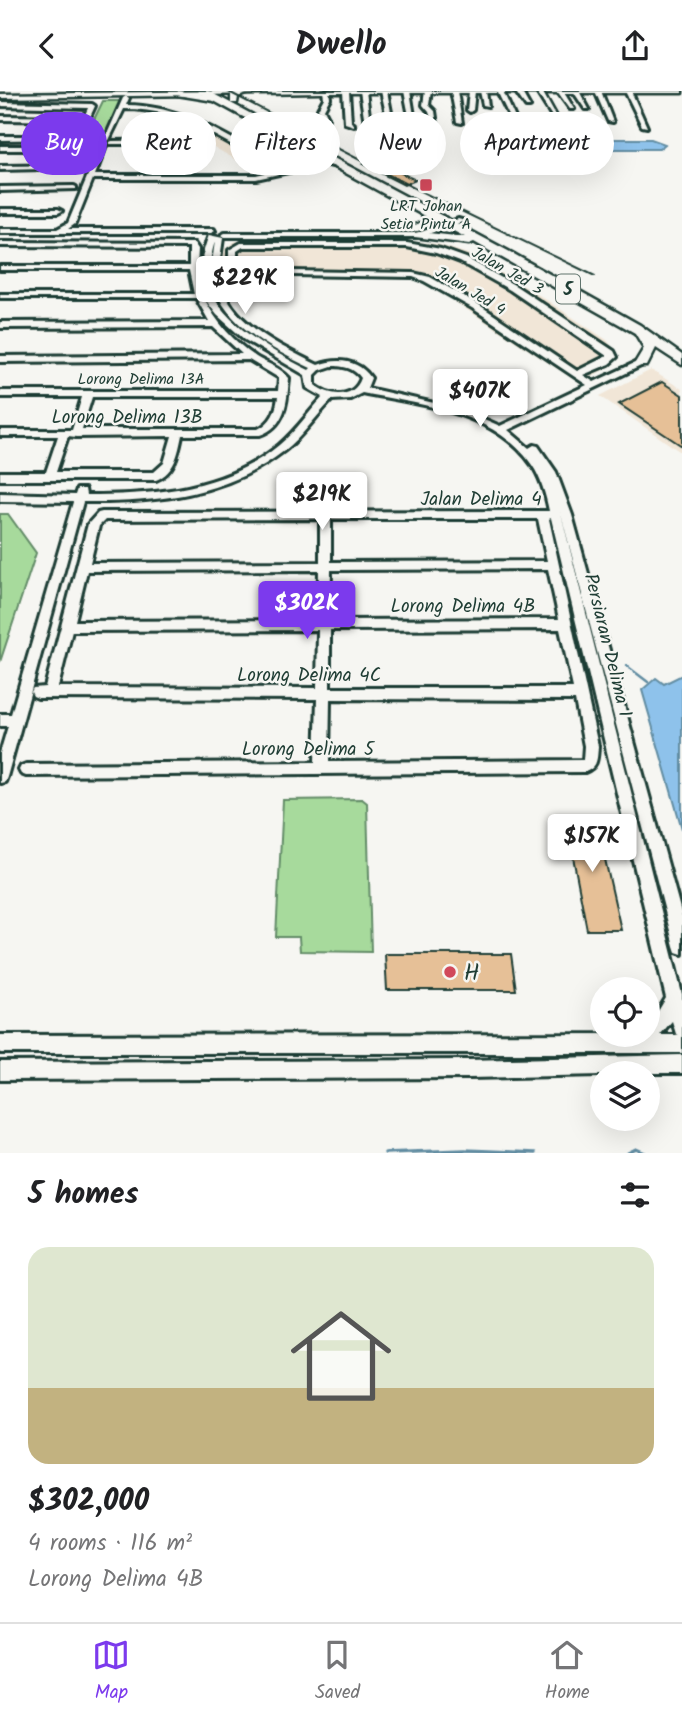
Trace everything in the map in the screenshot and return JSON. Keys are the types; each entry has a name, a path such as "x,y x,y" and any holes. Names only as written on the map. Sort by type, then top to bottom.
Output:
{"highway":[{"name":"5","path":"211,92 234,101 452,222 636,328 682,363"},
{"name":"5","path":"211,92 241,112"},
{"path":"180,93 210,98 240,112"},
{"path":"234,101 236,95 245,93"},
{"name":"5","path":"340,165 422,211 452,222 549,268 682,350"},
{"path":"391,230 425,225 429,219 422,211"},
{"path":"419,235 460,238 508,255"},
{"path":"636,328 650,348 642,363"},
{"path":"642,363 682,363"}],"main road":[{"path":"310,91 682,91"},
{"path":"0,95 324,91"},
{"path":"0,95 211,92"}],"street":[{"path":"322,112 321,109 327,98 324,91"},
{"path":"346,91 348,123 352,125"},
{"path":"363,91 366,112"},
{"path":"384,91 389,112"},
{"path":"428,91 426,105 432,112"},
{"path":"437,91 434,98 437,112"},
{"path":"454,91 460,122"},
{"path":"470,110 472,91"},
{"path":"483,91 486,105"},
{"path":"500,91 510,112"},
{"path":"518,92 528,106"},
{"path":"561,92 572,108"},
{"path":"576,92 587,108"},
{"path":"599,92 607,112"},
{"path":"628,92 645,126"},
{"path":"117,94 125,98 139,93"},
{"path":"407,93 411,112"},
{"path":"539,93 552,112"},
{"path":"107,135 125,98"},
{"path":"0,104 92,105 88,112"},
{"path":"122,107 152,107 175,112"},
{"path":"0,121 21,121"},
{"path":"0,143 21,142"},
{"path":"0,143 21,143"},
{"path":"0,167 21,167"},
{"path":"58,231 71,224 90,177 268,175"},
{"path":"0,188 74,188"},
{"path":"0,211 58,211"},
{"path":"0,233 181,236 423,230 452,222"},
{"path":"0,233 82,231 419,235 452,222"},
{"path":"71,224 82,231"},
{"path":"216,234 213,249 220,288 237,316 314,371"},
{"path":"248,235 227,240 213,249 205,263 205,287 225,319 264,349 314,371 331,363 347,364 360,370 363,387 346,396 325,395 310,386 314,371"},
{"path":"181,236 202,241 213,249"},
{"path":"0,244 185,243 194,249 191,268 197,295 215,324 251,357 282,375 282,394"},
{"name":"Jalan Jed 3","path":"233,272 233,250 241,245 407,245 438,251 462,260 513,288 611,352 612,357 606,362 577,374"},
{"name":"Jalan Jed 4","path":"215,267 233,272 413,275 427,279 474,306 594,386"},
{"path":"0,268 191,268"},
{"name":"Jalan Jed 4","path":"220,288 233,272"},
{"path":"0,296 197,295 209,294 220,288"},
{"path":"0,325 215,324"},
{"path":"0,359 251,357"},
{"path":"505,428 642,363"},
{"name":"Persiaran Delima 1","path":"363,387 460,412 505,428 536,462 543,474 682,946"},
{"name":"Lorong Delima 13A","path":"0,394 282,394"},
{"path":"76,433 88,394"},
{"name":"Lorong Delima 13B","path":"0,433 254,433 266,430 275,422 282,394"},
{"path":"0,492 165,496 225,481 259,464 283,447 325,395"},
{"path":"50,476 64,433"},
{"path":"0,477 156,475 166,471 178,433"},
{"path":"0,497 80,494"},
{"path":"0,777 80,494"},
{"name":"Jalan Delima 4","path":"82,567 94,524 102,516 555,516"},
{"path":"322,768 326,516"},
{"path":"555,516 553,565 580,694"},
{"name":"Persiaran Delima 1","path":"555,516 682,1028"},
{"path":"67,626 82,567 553,565"},
{"name":"Lorong Delima 4B","path":"67,626 565,624"},
{"name":"Lorong Delima 4C","path":"67,626 44,692 580,694"},
{"name":"Lorong Delima 5","path":"26,769 585,766 590,762 591,745 580,694"},
{"path":"0,720 16,720"},
{"path":"660,1024 675,999"},
{"path":"0,1044 590,1045"},
{"path":"660,1044 682,1044"},
{"path":"0,1071 470,1069 682,1063"}],"shaded area":[{"path":"216,136 230,143 230,156 216,148"},
{"path":"235,241 409,241 437,244 471,255 536,293 607,340 617,354 613,365 579,383 423,281 400,276 228,275 222,264 225,249"},
{"path":"651,370 682,389 682,453 600,396"}],"green space":[{"path":"103,101 120,101 107,134 107,112 98,112"},
{"path":"0,514 8,514 36,553 0,662"},
{"path":"362,799 367,803 371,952 300,951 299,937 276,937 283,800"}],"water":[{"path":"614,139 651,139 665,144 659,149 614,149"},
{"path":"682,675 682,829 642,690 656,678 664,684"}],"building":[{"path":"384,175 406,175 416,180 404,185"},
{"path":"662,382 682,395 682,446 619,404"},
{"path":"565,815 595,815 621,930 587,930"},
{"name":"H","path":"385,954 511,954 516,990 387,990"}],"waterway":[{"path":"627,666 648,682"},
{"path":"628,1153 636,1149 645,1153"},
{"path":"385,1153 465,1150 535,1153"}],"tram line":[{"path":"227,91 414,188 595,276"}],"place":[{"name":"LRT Johan Setia Pintu A","path":"426,185"},
{"name":"H","path":"450,972"}]}
